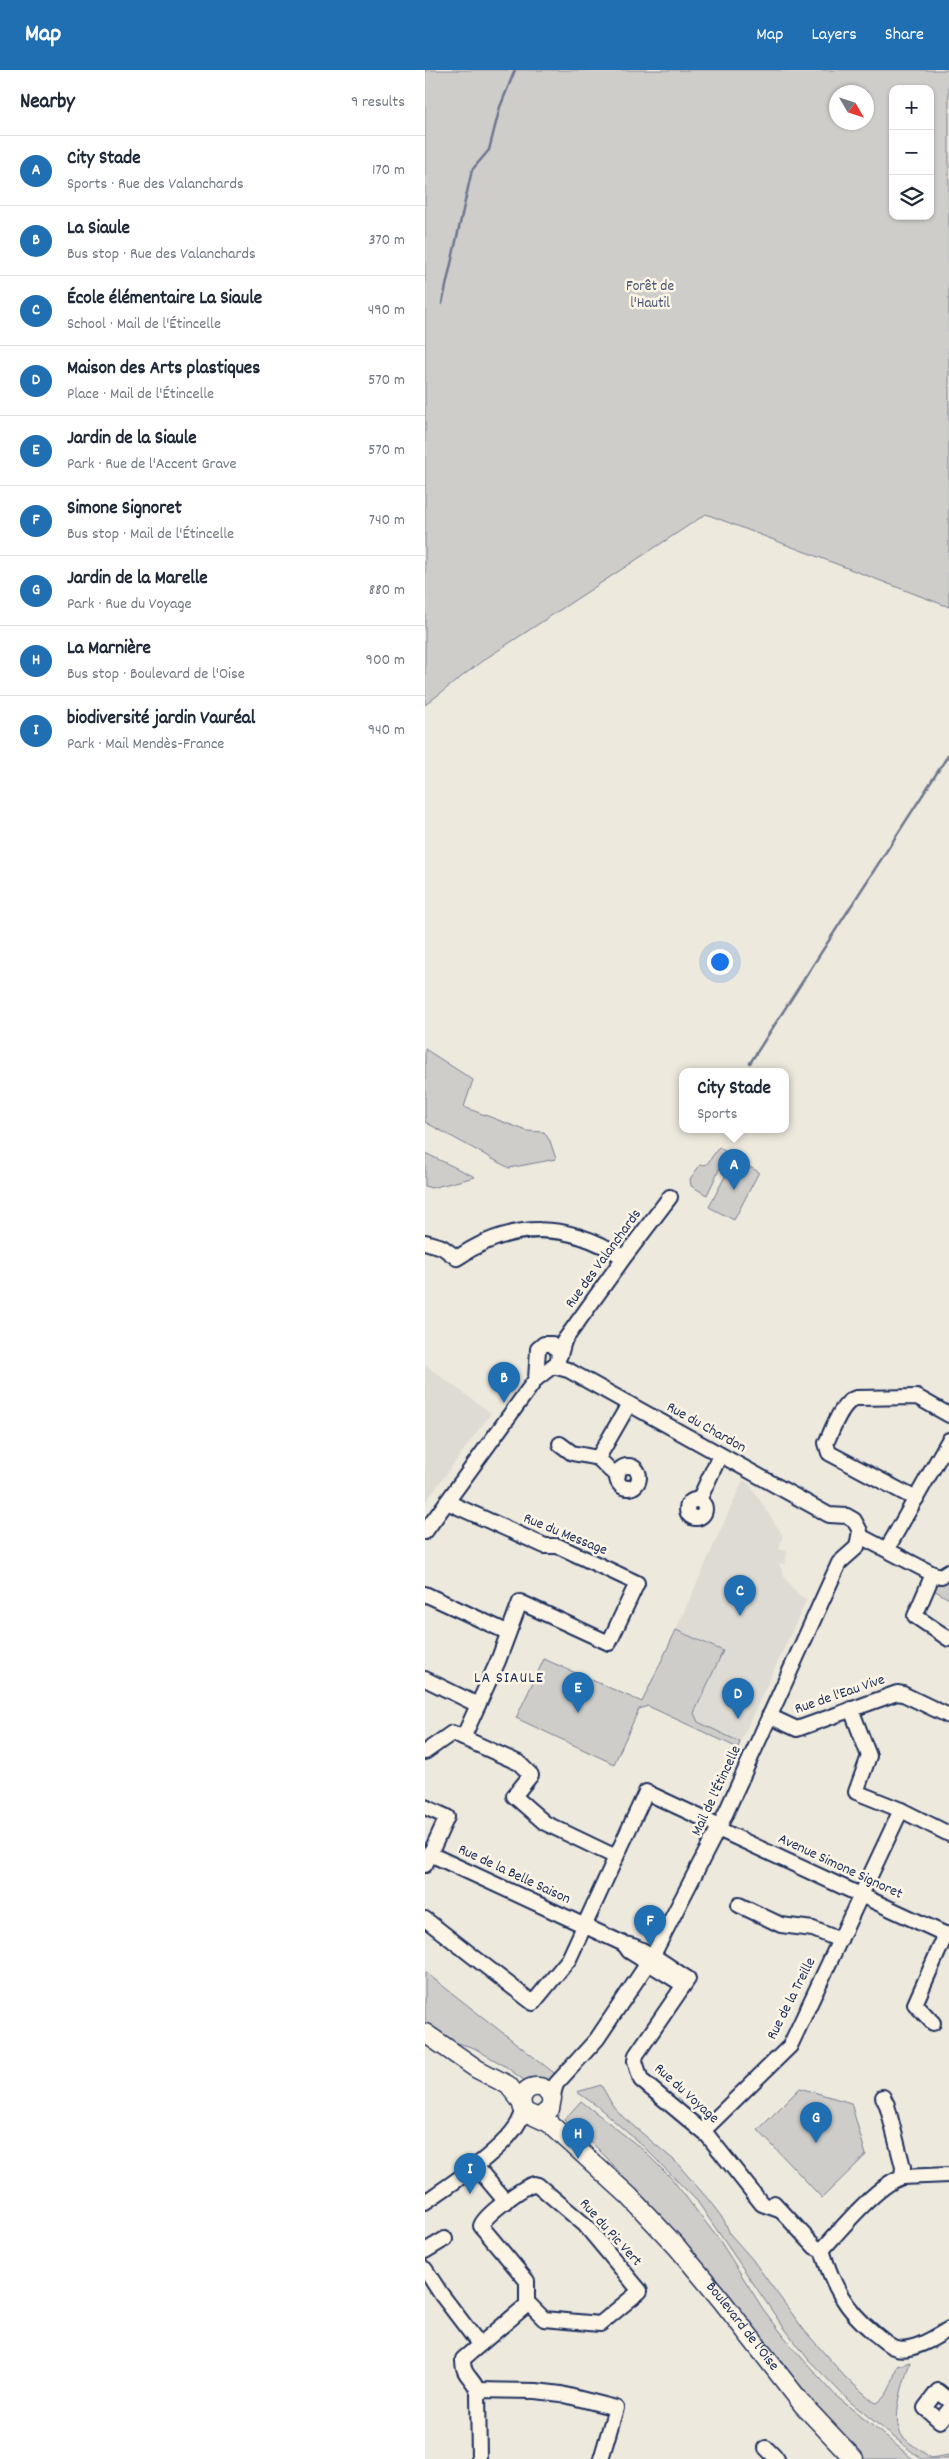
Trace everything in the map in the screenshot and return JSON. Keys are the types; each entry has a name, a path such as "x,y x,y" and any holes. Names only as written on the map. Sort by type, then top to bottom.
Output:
{"main road":[{"name":"Boulevard de l'Oise","path":"425,2033 477,2069 537,2103 549,2123 629,2196 690,2261 803,2405 854,2459"}],"street":[{"name":"Rue des Valanchards","path":"425,1532 536,1379 557,1355 623,1258 670,1197"},
{"path":"425,1242 442,1247 457,1258 491,1239 519,1231 545,1230 586,1237 623,1258"},
{"path":"536,1379 536,1354 539,1347 547,1343 557,1355"},
{"name":"Rue du Chardon","path":"537,1360 542,1366 557,1355 567,1370 829,1515 847,1516 854,1520 860,1536"},
{"path":"916,1499 829,1453 826,1443 851,1399 917,1397 949,1415"},
{"path":"598,1458 629,1404"},
{"path":"887,1549 949,1440"},
{"path":"559,1444 572,1454 598,1458 609,1470 618,1475"},
{"path":"699,1500 720,1455"},
{"name":"Rue du Message","path":"447,1502 545,1546 558,1546 637,1583 609,1643 520,1602 507,1632"},
{"path":"860,1536 933,1574 941,1576 949,1570"},
{"name":"Mail de l'Étincelle","path":"425,2202 475,2165 597,2039 651,1960 718,1828 839,1563 857,1546 860,1536"},
{"path":"933,1574 915,1616 949,1639"},
{"path":"425,1594 507,1632 498,1661 463,1738"},
{"path":"425,1679 478,1705"},
{"name":"Rue de l'Eau Vive","path":"769,1716 797,1730 897,1693 903,1694 949,1716"},
{"path":"851,1709 869,1756 856,1792 901,1810 949,1834"},
{"path":"425,1752 451,1733 519,1763 531,1775 514,1796 545,1823 616,1857 569,1959 533,2003 425,1919"},
{"name":"Avenue Simone Signoret","path":"616,1857 646,1792 718,1828 947,1935"},
{"name":"Rue de la Belle Saison","path":"425,1807 447,1817 428,1859 624,1944 633,1944 651,1960"},
{"name":"Rue de la Treille","path":"703,2131 790,2046 901,1810"},
{"path":"739,1905 781,1925 813,1929 840,1940"},
{"path":"933,2023 915,2004 947,1935"},
{"name":"Rue du Voyage","path":"651,1960 686,1982 636,2055 635,2060 641,2080 703,2131 764,2206 779,2210 815,2246 822,2250"},
{"path":"883,2097 887,2105 903,2167 902,2177"},
{"path":"475,2165 506,2202"},
{"path":"949,2175 902,2177 887,2184 822,2250 831,2278 847,2308 888,2344 897,2348 908,2347 928,2341 949,2329"},
{"name":"Rue du Pic Vert","path":"538,2185 585,2225 640,2291 599,2324 546,2320 528,2304 527,2281 481,2226 484,2220 506,2202 527,2186 538,2185"},
{"path":"425,2251 445,2239"},
{"path":"425,2269 441,2294 479,2344"},
{"path":"479,2459 477,2390 463,2369 464,2357 528,2304"},
{"path":"477,2390 536,2391 569,2396 616,2408 601,2459"},
{"path":"949,2400 938,2391 925,2408 940,2421 949,2410"},
{"path":"766,2448 777,2459"}],"shaded area":[{"path":"425,1365 491,1413 425,1503"},
{"path":"743,1480 749,1484 783,1536 779,1549 787,1551 785,1564 779,1563 785,1579 799,1595 807,1599 740,1742 697,1722 694,1713 723,1651 676,1630"}],"green space":[{"name":"Forêt de l'Hautil","path":"425,70 949,70 949,607 706,514 482,661 425,705"},
{"path":"425,1049 473,1080 464,1107 527,1131 544,1132 550,1141 556,1159 509,1168 425,1122"},
{"path":"719,1147 727,1153 707,1195 691,1186 690,1179 700,1165 707,1164"},
{"path":"425,1153 475,1177 431,1188 425,1186"},
{"path":"734,1159 759,1172 734,1220 709,1207"},
{"path":"949,1578 949,1599 932,1589 935,1584"},
{"path":"676,1630 723,1651 694,1713 698,1722 740,1742 738,1748 648,1706 639,1709 614,1764 516,1718 544,1659 642,1702"},
{"path":"425,1972 558,2076 548,2083 525,2081 505,2066 474,2048 439,2037 425,2026"},
{"path":"601,2085 613,2106 624,2118 675,2161 707,2198 724,2220 730,2234 752,2259 804,2330 845,2377 877,2403 888,2391 897,2366 910,2362 899,2400 897,2421 899,2430 906,2440 931,2458 949,2455 949,2459 921,2459 849,2401 808,2359 779,2321 697,2201 644,2147 597,2106 577,2092"},
{"path":"800,2088 851,2103 866,2155 822,2198 758,2130"},
{"path":"581,2101 642,2149 672,2179 720,2241 763,2309 793,2348 836,2396 913,2459 861,2459 843,2442 609,2160 564,2120"}],"waterway":[{"path":"442,304 472,170 489,150 500,107 515,70"},
{"path":"750,1063 949,754"}],"place":[{"name":"City Stade","path":"734,1190"},
{"name":"La Siaule","path":"504,1403"},
{"name":"École élémentaire La Siaule","path":"740,1616"},
{"name":"Jardin de la Siaule","path":"578,1713"},
{"name":"Maison des Arts plastiques","path":"738,1719"},
{"name":"Simone Signoret","path":"650,1946"},
{"name":"Jardin de la Marelle","path":"816,2143"},
{"name":"La Marnière","path":"578,2159"},
{"name":"biodiversité jardin Vauréal","path":"470,2194"}],"district":[{"name":"LA SIAULE","path":"509,1678"}]}
